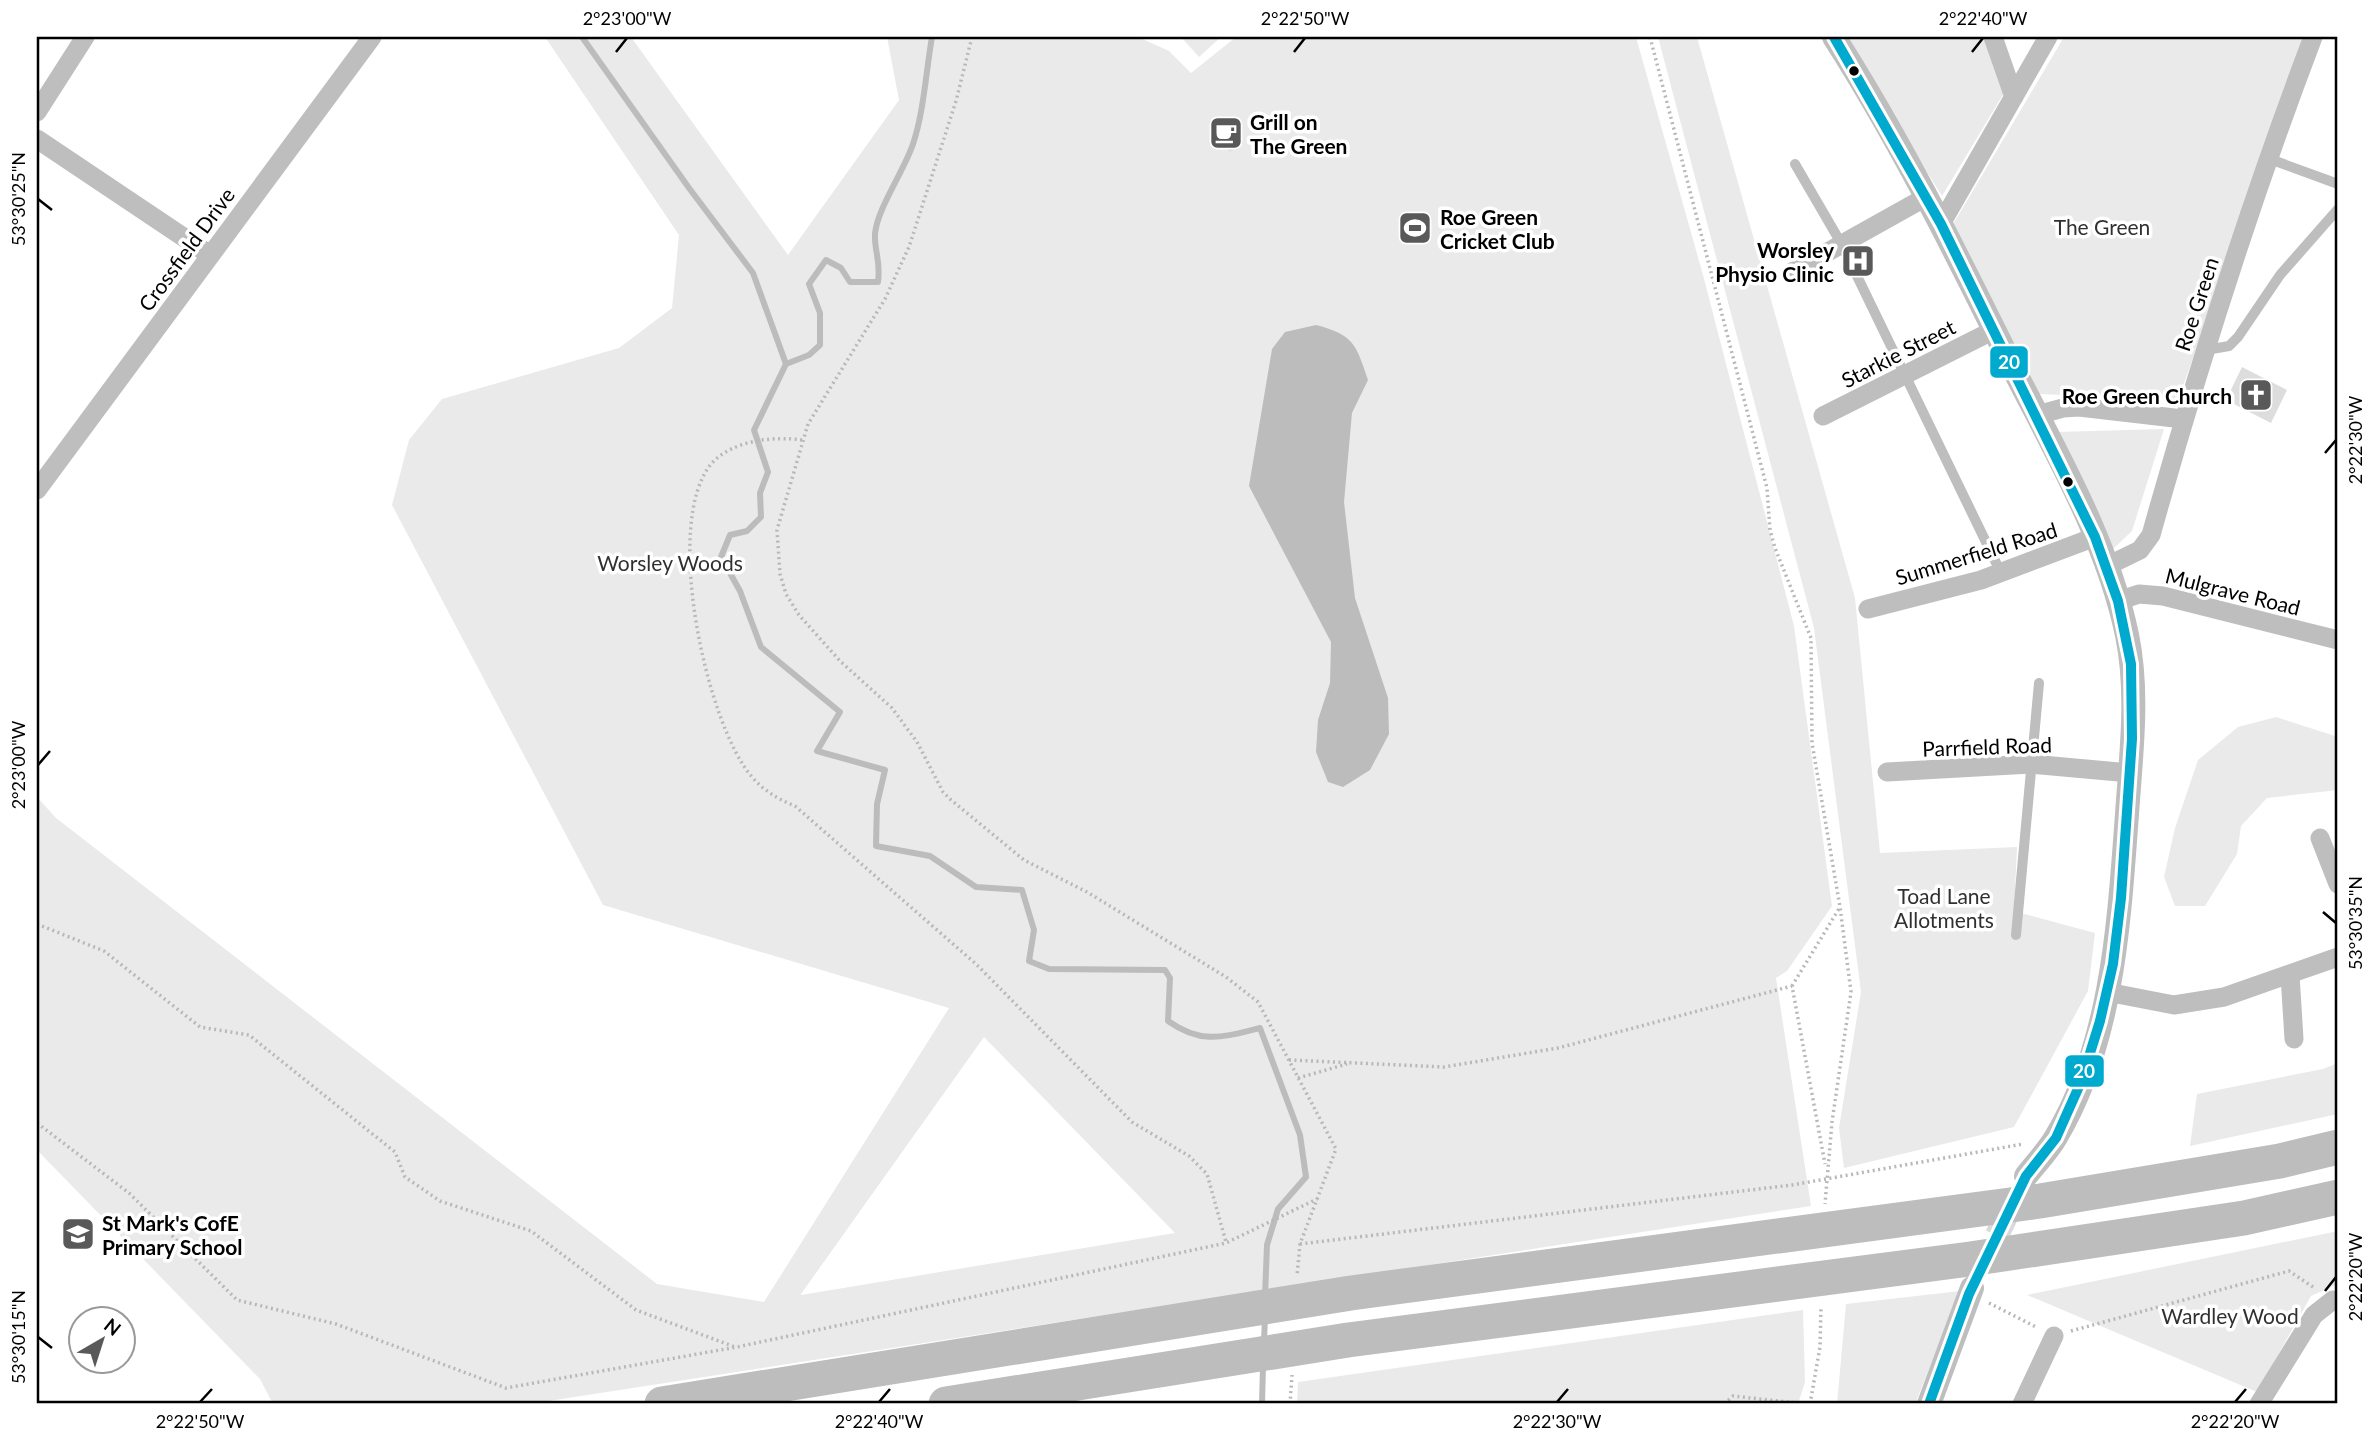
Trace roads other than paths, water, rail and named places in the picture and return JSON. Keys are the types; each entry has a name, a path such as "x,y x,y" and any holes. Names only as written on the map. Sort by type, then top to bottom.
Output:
{"highway":[{"path":"662,1404 1351,1293 1994,1207 2033,1188 2280,1161 2338,1147"},
{"path":"946,1404 1348,1340 1833,1276 1970,1280 2016,1251 2244,1219 2338,1196"}],"street":[{"path":"37,112 85,37"},
{"name":"Crossfield Drive","path":"37,490 372,37"},
{"path":"1834,37 1941,224 2095,537 2118,601 2131,664 2130,774 2121,898 2107,992 2081,1083 2033,1188"},
{"path":"1993,37 2014,97"},
{"path":"1941,224 2048,37"},
{"name":"Roe Green","path":"2105,567 2140,550 2151,536 2183,419 2267,158 2313,37"},
{"path":"37,141 210,256"},
{"path":"1791,272 1926,197"},
{"name":"Starkie Street","path":"1823,416 1994,330"},
{"path":"2037,415 2079,407 2183,419"},
{"name":"Summerfield Road","path":"1868,609 2001,573 2095,537"},
{"name":"Mulgrave Road","path":"2118,601 2139,594 2163,596 2338,640"},
{"name":"Parrfield Road","path":"1887,772 2031,764 2130,774"},
{"path":"2320,838 2338,884"},
{"path":"2107,992 2174,1005 2224,997 2338,957"},
{"path":"2290,975 2294,1039"},
{"path":"1929,1404 1970,1280"},
{"path":"2259,1404 2314,1315 2335,1301"},
{"path":"2022,1404 2054,1336"}],"lane":[{"path":"2267,158 2338,184"},
{"path":"1795,164 1841,243 2001,573"},
{"path":"2205,350 2228,346 2238,337 2280,275 2338,209"},
{"path":"2016,934 2039,683"}],"waterway":[{"path":"582,37 753,273 786,364"},
{"path":"932,37 917,131 877,224 875,240 878,282 850,282 841,268 826,260 809,284 820,313 820,345 809,355 786,364 754,430 768,472 760,493 761,517 747,531 730,535 721,557 740,591 761,647 840,712 817,751 885,770 877,804 876,846 930,856 976,887 1022,890 1034,930 1029,961 1049,969 1165,970 1170,978 1168,1021 1180,1029 1213,1037 1260,1028 1300,1135 1306,1177 1278,1209 1267,1245 1265,1296"},
{"path":"1264,1341 1265,1317"},
{"path":"1262,1404 1263,1366"}],"tunnel":[{"path":"1981,1268 2017,1194"}],"place":[{"name":"Grill on The Green","path":"1226,133"},
{"name":"Roe Green Cricket Club","path":"1415,228"},
{"name":"Worsley Physio Clinic","path":"1858,261"},
{"name":"Roe Green Church","path":"2256,395"},
{"name":"St Mark's CofE Primary School","path":"78,1234"}],"park label":[{"name":"The Green","path":"2102,226"},
{"name":"Worsley Woods","path":"670,562"},
{"name":"Toad Lane Allotments","path":"1944,907"},
{"name":"Wardley Wood","path":"2230,1315"}]}
